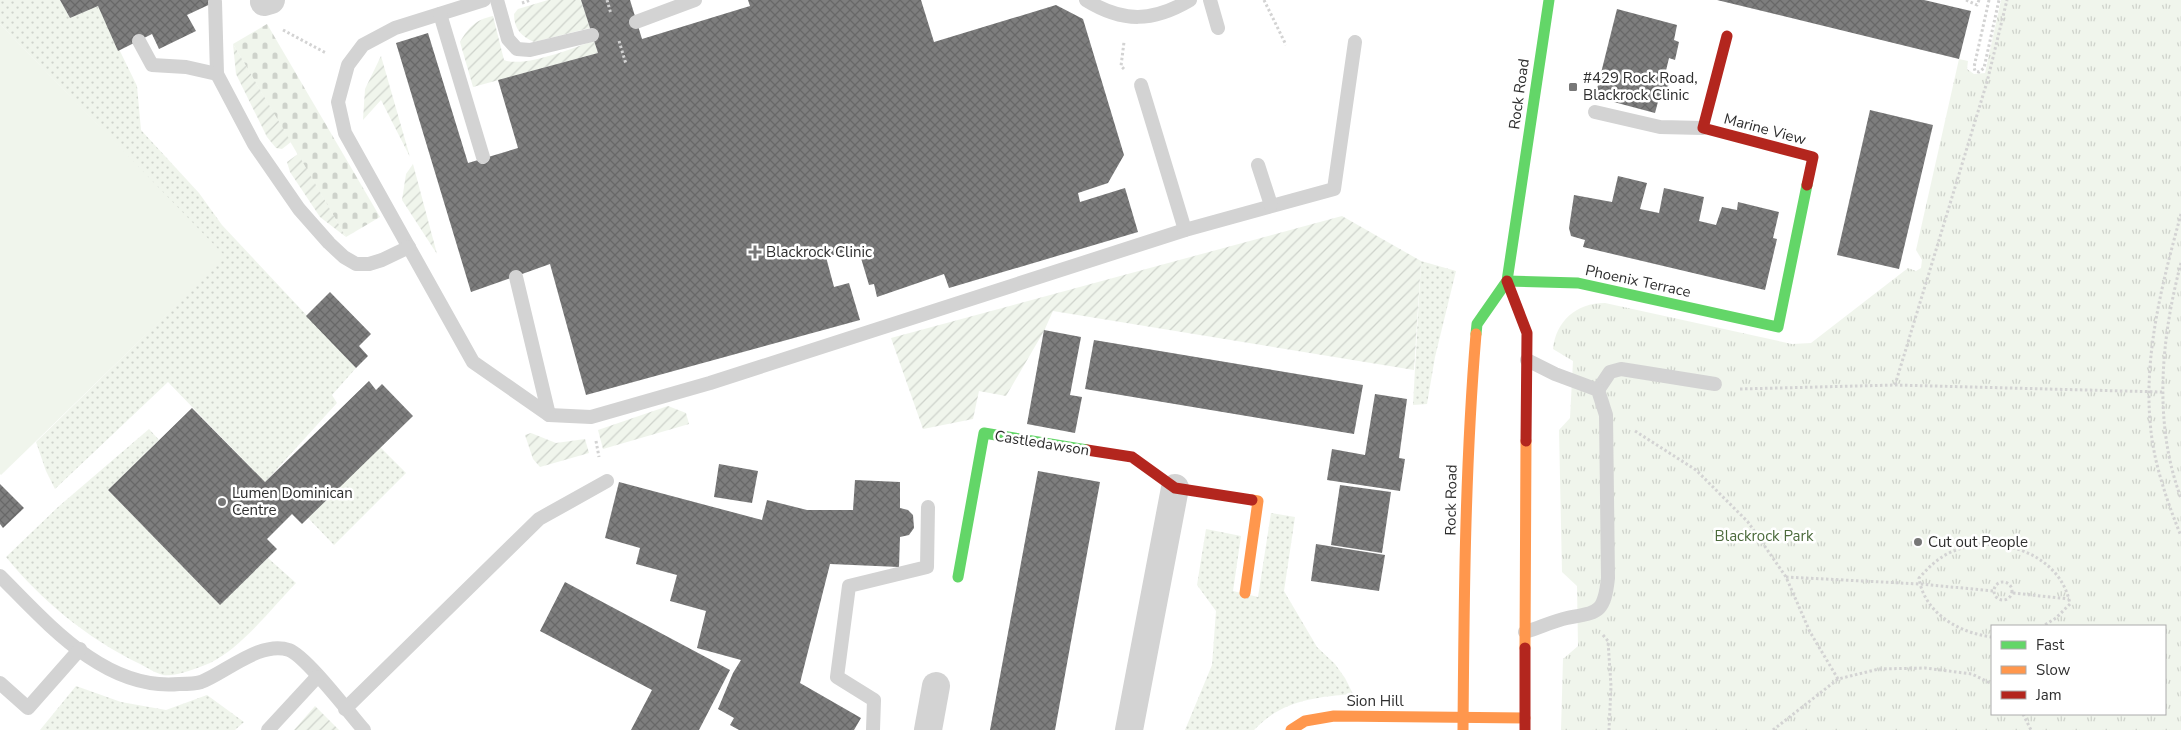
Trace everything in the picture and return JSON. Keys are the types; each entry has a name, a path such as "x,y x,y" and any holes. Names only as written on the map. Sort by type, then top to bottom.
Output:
{"street":[{"name":"Rock Road","path":"1463,730 1465,507 1468,429 1477,324 1507,281 1549,0"},
{"name":"Marine View","path":"1727,36 1703,128 1813,157 1778,327 1761,323"},
{"name":"Rock Road","path":"1507,281 1527,333 1524,501 1525,724"},
{"name":"Phoenix Terrace","path":"1507,281 1578,283 1761,323"},
{"name":"Castledawson","path":"958,577 984,433 1132,457 1175,488 1258,501 1245,594"},
{"path":"1129,730 1175,488"},
{"path":"928,730 936,686"},
{"name":"Sion Hill","path":"1291,730 1295,725 1312,717 1464,717 1525,724"}],"lane":[{"path":"484,0 395,28 364,45 348,65 338,102 346,133 473,362 549,415 591,417 710,383 1185,230 1334,188 1356,42"},
{"path":"497,0 508,39 517,49 530,50 592,35"},
{"path":"636,22 695,0"},
{"path":"1086,0 1097,7 1127,18 1156,16 1190,0"},
{"path":"1210,0 1218,28"},
{"path":"215,2 217,74 268,166 300,209 344,257 356,264 369,264 408,247"},
{"path":"440,14 483,157"},
{"path":"138,41 152,65 186,67 217,74"},
{"path":"1141,85 1185,230"},
{"path":"1595,112 1660,127 1703,128"},
{"path":"1258,165 1271,205"},
{"path":"516,277 549,415"},
{"path":"1527,360 1555,374 1598,390"},
{"path":"1598,390 1610,372 1621,369 1714,384"},
{"path":"1526,632 1565,618 1587,616 1597,611 1606,598 1608,578 1606,415 1598,390"},
{"path":"345,709 539,519 607,481"},
{"path":"873,730 874,700 837,677 848,586 927,567 928,507"},
{"path":"0,576 47,624 111,672 157,686 200,682 229,665 262,651 278,648 289,650 302,660 364,730"},
{"path":"0,683 28,708 80,649"},
{"path":"268,730 317,677"}],"path":[{"path":"607,0 609,7"},
{"path":"1264,0 1286,45"},
{"path":"1966,0 1978,5 1979,0"},
{"path":"1989,0 1974,67 1975,71 1979,72 1984,68 1999,0"},
{"path":"1895,386 1987,82 2007,0"},
{"path":"1127,18 1121,66 1141,85"},
{"path":"2181,214 2161,289 2150,393 2155,454 2167,500 2181,536"},
{"path":"2181,264 2173,291 2162,392 2168,453 2181,498"},
{"path":"1714,384 1731,389 1895,386 2162,392"},
{"path":"1635,431 1703,477 1748,522 1786,577 1810,632 1838,679"},
{"path":"1991,637 1978,636 1961,629 1945,619 1931,606 1920,591 1919,578 1932,564 1948,554 1984,544 2003,545 2023,550 2041,560 2056,574 2068,591 2070,604 2056,618 2045,625"},
{"path":"1786,577 1920,584 1994,591"},
{"path":"2004,582 2009,583 2013,593 2009,599 2002,601 1996,597 1995,586 2004,582"},
{"path":"2013,593 2069,599"},
{"path":"1587,616 1608,641 1611,686 1608,730"},
{"path":"1773,730 1838,679 1879,669 1925,668 1972,674 1991,684"},
{"path":"2024,715 2031,730"}],"green space":[{"path":"0,0 60,0 70,18 98,6 137,86 141,130 199,193 222,225 356,368 332,395 337,403 265,482 168,382 55,489 46,471 36,442 225,257 0,24"},
{"path":"548,0 581,0 590,28 534,42 525,37 515,24 514,14 518,9"},
{"name":"Blackrock Park","path":"2001,0 2181,0 2181,730 1561,730 1563,659 1578,646 1577,586 1562,572 1559,430 1570,418 1573,361 1553,349 1558,330 1563,322 1585,306 1605,303 1792,344 1811,343 1908,268 1916,271 1921,268 1922,260 1916,250 1959,59 1968,61 1967,69 1974,74 1985,73"},
{"path":"493,16 504,60 513,62 536,59 594,41 598,53 473,87 460,42 473,25"},
{"path":"0,24 226,257 1,475 0,474"},
{"path":"267,24 380,217 346,237 233,44"},
{"path":"233,44 291,142 282,149 276,148 267,137 236,74"},
{"path":"381,56 410,157 381,100 363,120 365,89"},
{"path":"298,154 346,237 320,217 290,172 287,162"},
{"path":"413,164 437,254 402,200 406,174"},
{"path":"1342,216 1421,261 1414,370 1053,311 1044,331 1006,396 979,391 973,419 923,429 891,338"},
{"path":"1421,261 1456,271 1435,357 1427,404 1413,405"},
{"path":"668,406 686,413 689,424 603,449 598,430"},
{"path":"149,429 159,440 108,490 220,604 268,558 296,583 245,637 222,656 193,670 168,675 150,670 83,630 35,589 6,557 58,507"},
{"path":"531,433 556,443 585,439 589,453 540,467 533,459 525,435"},
{"path":"380,447 406,473 334,545 308,518"},
{"path":"1271,513 1295,517 1284,591 1317,647 1335,664 1353,694 1299,702 1275,713 1254,730 1185,730 1212,665 1216,611 1197,585 1206,529 1241,536 1233,591 1258,597"},
{"path":"76,686 121,702 166,710 207,695 244,722 235,730 40,730"},
{"path":"315,706 339,730 294,730"}],"building":[{"path":"60,0 219,0 187,15 196,31 159,49 152,34 118,51 98,6 70,18"},
{"path":"581,0 630,0 642,39 750,6 748,0 921,0 934,42 1056,5 1083,19 1124,155 1108,183 1078,193 1080,202 1125,188 1138,232 949,288 944,274 877,297 874,284 869,285 858,248 826,257 834,287 849,283 860,320 586,395 550,264 471,292 396,43 428,33 468,163 518,148 498,80 598,53"},
{"path":"1717,0 1924,0 1971,11 1959,59"},
{"path":"1617,9 1677,25 1674,40 1679,42 1675,60 1669,58 1664,79 1670,80 1664,100 1659,98 1655,113 1595,97"},
{"path":"1870,110 1933,125 1899,269 1837,255"},
{"path":"1618,176 1647,183 1640,209 1659,213 1664,188 1704,197 1699,221 1716,225 1722,207 1737,210 1738,202 1779,212 1773,238 1777,239 1765,290 1583,247 1585,240 1571,236 1569,228 1574,195 1612,202"},
{"path":"330,292 371,334 359,346 368,356 356,368 306,316"},
{"path":"1044,330 1081,337 1070,395 1082,397 1075,433 1027,424"},
{"path":"1094,340 1363,385 1354,434 1085,389"},
{"name":"Lumen Dominican Centre","path":"369,381 376,390 382,384 413,416 302,524 292,514 267,539 277,549 220,605 108,490 192,408 265,482"},
{"path":"1375,394 1407,399 1399,458 1405,459 1400,491 1327,480 1332,449 1365,455"},
{"path":"719,464 758,471 752,503 714,497"},
{"path":"1038,471 1100,482 1055,730 990,730"},
{"path":"855,480 900,482 900,508 908,510 913,515 914,528 909,535 900,537 899,567 830,564 800,683 861,718 854,730 739,730 730,725 734,718 718,709 733,673 741,660 697,648 706,611 670,601 677,575 636,564 640,548 605,538 619,482 762,520 767,500 807,510 853,510"},
{"path":"0,484 24,508 3,528 0,524"},
{"path":"1340,485 1391,492 1382,553 1331,545"},
{"path":"1316,544 1385,555 1379,591 1311,581"},
{"path":"565,582 730,670 699,730 631,730 652,690 540,631"}],"traffic: fast":[{"path":"1476,334 1477,324 1507,281 1549,0"},
{"path":"1507,281 1578,283 1778,327 1807,185"},
{"path":"958,577 984,433 1087,450"}],"traffic: slow":[{"path":"1463,730 1467,482 1476,334"},
{"path":"1525,648 1526,441"},
{"path":"1245,593 1258,501 1252,500"},
{"path":"1291,730 1305,721 1334,716 1525,718"}],"traffic: jam":[{"path":"1727,36 1703,128 1813,157 1807,185"},
{"path":"1507,281 1527,333 1526,441"},
{"path":"1087,450 1132,457 1175,488 1252,500"},
{"path":"1525,648 1525,730"}],"place":[{"name":"#429 Rock Road, Blackrock Clinic","path":"1573,87"},
{"name":"Blackrock Clinic","path":"755,252"},
{"name":"Lumen Dominican Centre","path":"222,502"},
{"name":"Cut out People","path":"1918,542"}]}
